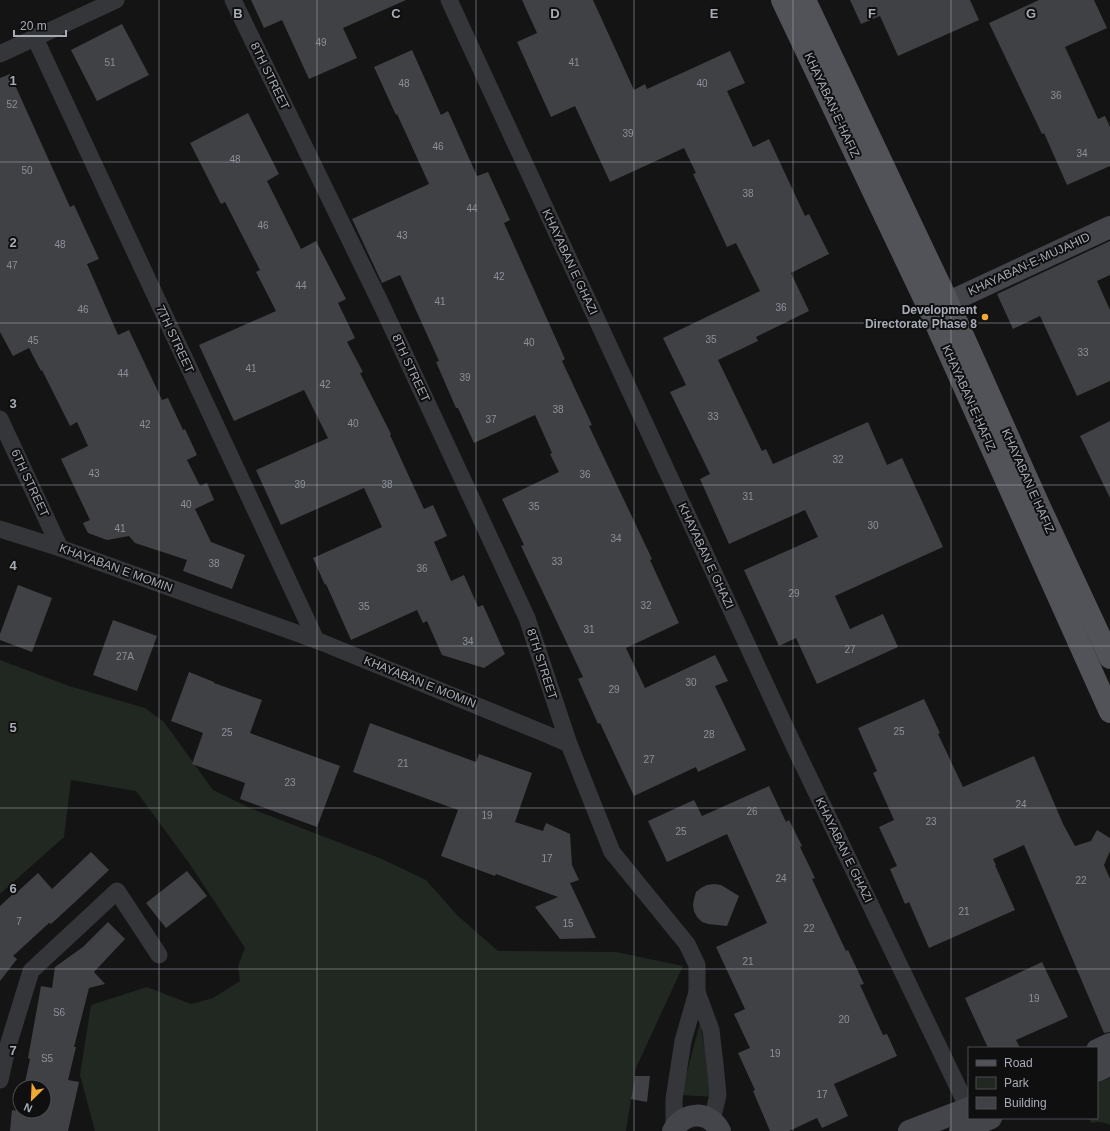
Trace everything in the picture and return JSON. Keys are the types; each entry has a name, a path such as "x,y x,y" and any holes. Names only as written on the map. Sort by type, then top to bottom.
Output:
{"main road":[{"name":"KHAYABAN-E-HAFIZ","path":"782,0 939,307"},
{"name":"KHAYABAN-E-HAFIZ","path":"805,0 939,307 1110,712"},
{"name":"KHAYABAN-E-MUJAHID","path":"939,307 1110,227"},
{"name":"KHAYABAN E HAFIZ","path":"939,307 1039,505 1110,658"},
{"path":"1098,1050 1110,1044"},
{"path":"1098,1071 1110,1065"},
{"path":"673,1130 678,1123 685,1118 693,1116 702,1116 716,1126"},
{"path":"909,1131 973,1119"}],"street":[{"path":"0,54 116,0"},
{"name":"8TH STREET","path":"233,0 384,308 527,618 569,744"},
{"name":"KHAYABAN E GHAZI","path":"449,0 788,734 968,1109"},
{"name":"7TH STREET","path":"35,38 316,640"},
{"name":"6TH STREET","path":"0,419 60,548"},
{"name":"KHAYABAN E MOMIN","path":"0,529 60,548 316,640 569,744"},
{"path":"569,744 612,852 687,944 697,965 697,992 683,1041 674,1099 673,1130"},
{"path":"0,1080 4,1048 31,971 117,891 159,955"},
{"path":"697,992 711,1030 718,1095 716,1126"}],"green space":[{"path":"0,660 69,686 145,708 164,722 213,790 252,809 382,859 426,880 458,916 498,951 616,952 683,966 636,1068 626,1131 95,1131 80,1075 91,1005 147,987 191,1004 213,998 240,981 238,966 245,948 189,863 136,791 71,780 64,837 0,894"},
{"path":"700,1023 714,1097 681,1095"},
{"path":"1110,1078 1110,1125 1101,1122 1091,1123 1089,1119 1098,1119 1098,1083"}],"building":[{"path":"251,0 406,0 343,28 357,58 309,79 282,20 264,28"},
{"path":"522,0 593,0 634,90 645,84 647,89 730,51 745,83 727,91 753,147 769,139 805,216 809,214 829,254 791,273 809,311 756,337 758,341 718,360 762,451 766,449 773,464 868,422 887,465 902,458 943,547 835,596 850,629 883,614 898,647 817,684 796,638 779,646 744,570 818,537 805,510 729,544 700,479 710,474 670,392 686,385 663,338 760,291 736,243 727,247 693,174 696,173 684,148 610,182 575,106 551,117 517,42 537,33"},
{"path":"850,0 970,0 979,20 898,56 880,16 861,24"},
{"path":"1039,0 1094,0 1107,28 1065,47 1098,119 1105,116 1110,127 1110,166 1067,185 1044,133 1042,134 989,23"},
{"path":"122,24 149,75 97,101 71,50"},
{"path":"412,50 441,115 448,111 477,176 488,172 510,220 504,223 565,359 562,361 592,425 589,426 652,559 650,560 679,623 626,648 645,688 715,655 728,681 715,686 746,750 698,772 696,767 634,796 600,723 598,724 578,679 583,677 521,546 524,545 502,499 559,472 550,454 552,453 535,415 474,443 458,408 456,408 436,362 439,361 400,275 382,283 352,219 429,184 374,67"},
{"path":"10,74 70,207 74,205 99,259 87,264 118,335 129,330 162,400 168,398 197,455 187,460 200,486 207,483 214,500 195,509 211,542 245,555 232,589 183,571 187,560 135,543 129,536 107,540 88,533 83,523 90,520 61,459 88,446 77,422 70,426 42,370 41,371 29,348 13,356 0,332 0,78"},
{"path":"248,113 279,174 267,181 301,249 316,241 346,299 338,303 355,338 347,342 363,372 360,373 391,434 390,435 424,509 433,505 447,536 434,542 451,581 464,575 478,607 483,605 505,654 484,668 442,655 427,621 423,623 417,610 351,640 313,558 382,527 364,488 281,525 256,470 328,438 304,390 234,421 199,345 276,311 256,272 260,270 225,202 221,204 190,143"},
{"path":"1110,241 1110,275 1097,281 1110,310 1110,381 1077,396 1040,316 1013,329 997,294"},
{"path":"1110,421 1110,498 1080,436"},
{"path":"18,585 52,598 32,652 0,640 0,634"},
{"path":"113,620 157,636 137,691 93,675"},
{"path":"189,672 214,683 262,700 250,733 340,766 317,827 240,799 245,783 192,764 203,733 171,721"},
{"path":"924,699 940,733 938,734 963,787 1034,756 1063,824 1075,846 1091,841 1097,830 1110,838 1110,851 1104,865 1110,879 1110,1032 1104,1033 1024,845 993,859 1015,910 929,948 909,902 905,904 890,869 897,866 879,827 894,820 873,773 877,771 858,728"},
{"path":"370,723 476,762 479,754 532,773 515,822 543,831 546,823 570,834 572,865 579,880 570,883 596,938 560,939 535,907 558,897 496,874 495,876 441,856 458,810 353,772"},
{"path":"769,786 786,822 789,820 802,846 800,847 815,878 812,879 846,951 848,950 864,984 860,985 883,1035 887,1034 897,1056 834,1084 848,1116 822,1128 817,1118 789,1131 770,1131 753,1091 755,1090 738,1053 750,1048 734,1014 745,1009 716,947 767,923 727,834 667,862 648,821 694,800 702,816"},
{"path":"91,852 109,870 51,924 49,923 13,956 17,959 0,981 0,906 38,873 52,889"},
{"path":"187,871 207,896 166,928 146,903"},
{"path":"707,885 721,885 739,896 727,926 702,922 694,911 693,905 696,892"},
{"path":"108,922 125,939 94,972 105,984 89,988 74,1047 76,1047 68,1080 79,1082 68,1131 10,1131 12,1110 12,1119 52,1119 52,1079 26,1079 30,1059 28,1058 41,986 52,988 55,967 83,947"},
{"path":"1042,962 1068,1017 1016,1040 1020,1047 988,1047 965,998"},
{"path":"635,1076 650,1076 647,1102 631,1099"}],"place":[{"name":"Development Directorate Phase 8","path":"985,317"}]}
